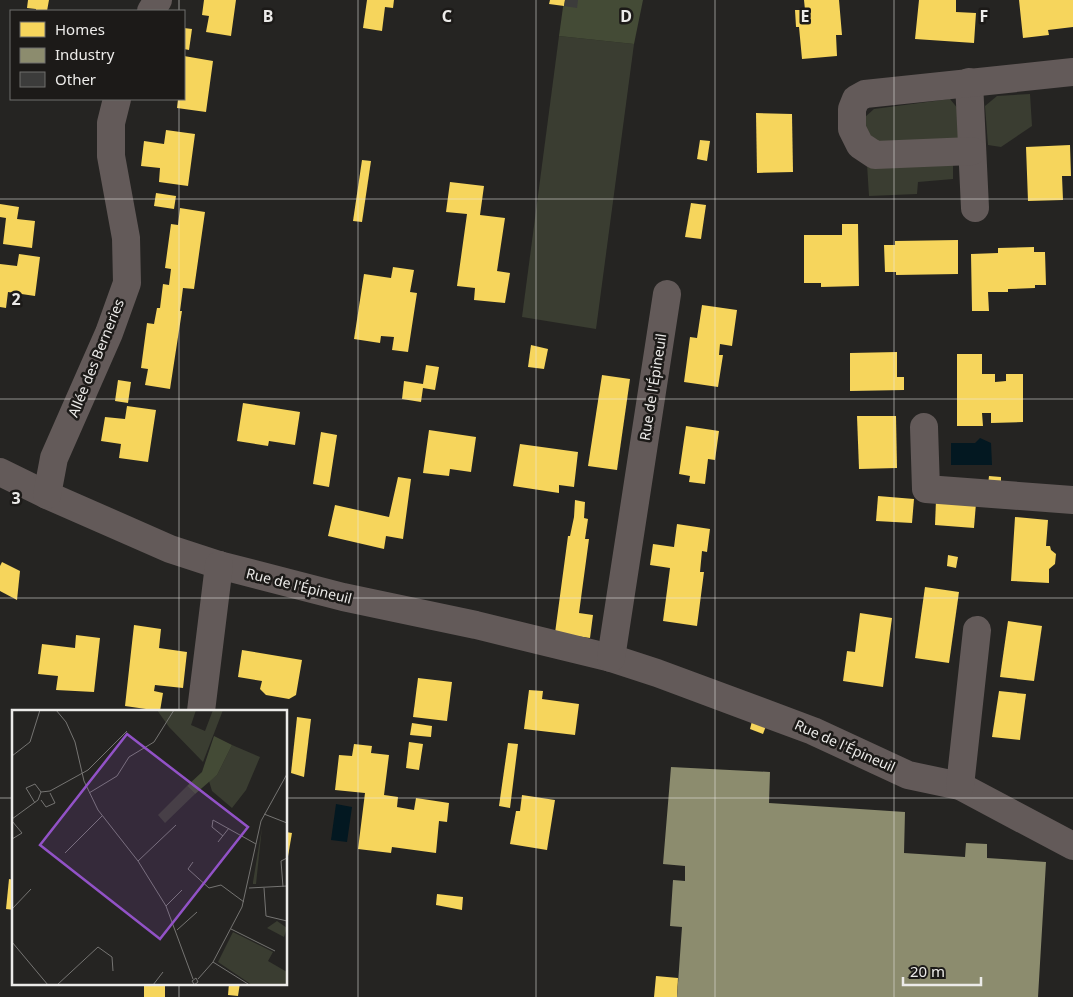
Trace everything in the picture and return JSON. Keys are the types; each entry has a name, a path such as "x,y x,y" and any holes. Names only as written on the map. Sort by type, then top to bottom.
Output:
{"street":[{"path":"972,151 875,154 860,145 852,129 852,109 856,100 865,94 1073,72"},
{"path":"969,82 975,208"},
{"name":"Allée des Berneries","path":"47,495 54,458 109,333 127,283 126,238 111,156 111,124 117,100"},
{"name":"Rue de l'Épineuil","path":"611,658 667,294"},
{"path":"924,427 926,489 1073,500"},
{"name":"Rue de l'Épineuil","path":"0,472 47,495 170,549 219,565 360,601 611,658 657,673 787,721 908,775 960,786 1073,846"},
{"path":"201,710 219,565"},
{"path":"960,786 977,630"}],"shaded area":[{"path":"559,36 634,44 596,329 522,317"},
{"path":"1030,94 1032,126 1001,147 988,145 985,106 997,96"},
{"path":"950,99 963,115 960,140 873,142 865,131 864,118 874,109"},
{"path":"953,160 953,179 918,182 917,194 869,196 867,164"}],"green space":[{"path":"564,0 643,0 634,44 559,36"}],"water":[{"path":"980,438 991,443 992,465 951,465 951,443 975,443"},
{"path":"336,804 352,807 347,842 331,840"}],"building: Homes":[{"path":"28,0 49,0 47,10 27,8"},
{"path":"204,0 236,0 231,36 206,32 209,16 202,15"},
{"path":"367,0 394,0 393,8 385,7 382,31 363,28"},
{"path":"550,0 565,0 564,6 549,4"},
{"path":"804,0 839,0 842,35 836,35 837,56 802,59 799,27 796,27 795,10 805,10"},
{"path":"919,0 956,0 956,12 976,13 974,43 915,39"},
{"path":"1019,0 1073,0 1073,27 1048,30 1049,35 1023,38"},
{"path":"185,28 192,29 189,50 185,49"},
{"path":"185,56 213,61 206,112 177,108 178,100 185,100"},
{"path":"756,113 792,114 793,172 757,173"},
{"path":"166,130 195,134 188,186 159,182 160,168 141,166 144,141 164,144"},
{"path":"700,140 710,141 707,161 697,159"},
{"path":"1070,145 1071,176 1062,176 1063,200 1028,201 1026,147"},
{"path":"362,160 371,161 362,222 353,221"},
{"path":"450,182 484,186 480,215 505,218 497,271 510,273 505,303 474,300 475,288 457,286 467,214 446,212"},
{"path":"156,193 176,196 174,209 154,206"},
{"path":"691,203 706,205 701,239 685,237"},
{"path":"0,204 19,207 17,219 35,221 32,248 3,244 6,218 0,217"},
{"path":"180,208 205,212 194,289 183,288 180,311 182,311 170,389 145,385 148,369 141,368 147,323 154,324 157,308 160,308 163,284 169,285 171,269 165,268 171,224 178,225"},
{"path":"842,224 858,224 859,286 821,287 821,283 804,283 804,235 842,235"},
{"path":"958,240 958,274 896,275 896,272 885,272 884,245 895,245 895,241"},
{"path":"1034,247 1034,252 1045,252 1046,285 1035,285 1035,288 1008,289 1008,292 988,292 989,311 972,311 971,254 998,253 998,248"},
{"path":"19,254 40,257 35,296 8,292 6,308 0,307 0,264 17,266"},
{"path":"393,267 414,270 410,292 417,293 408,352 392,350 394,337 381,336 380,343 354,339 364,274 391,278"},
{"path":"702,305 737,310 732,346 720,344 719,355 723,355 718,387 684,382 690,337 697,338"},
{"path":"531,345 548,349 544,369 528,367"},
{"path":"897,352 897,377 904,377 904,390 850,391 850,353"},
{"path":"957,354 982,354 982,374 995,374 995,382 1006,381 1006,374 1023,374 1023,422 991,423 991,413 982,413 983,426 957,426"},
{"path":"426,365 439,367 435,390 423,388 421,402 402,399 404,381 423,384"},
{"path":"602,375 630,379 617,470 588,466"},
{"path":"118,380 131,382 128,403 115,401"},
{"path":"243,403 300,412 295,445 269,441 268,446 237,441"},
{"path":"127,406 156,410 148,462 119,458 121,444 101,441 105,417 125,419"},
{"path":"857,416 896,416 897,468 859,469"},
{"path":"686,426 719,431 715,460 708,459 705,484 689,482 690,476 679,474"},
{"path":"429,430 476,437 471,472 450,469 449,476 423,473"},
{"path":"321,432 337,435 329,487 313,484"},
{"path":"520,444 578,452 574,487 559,485 559,493 513,486"},
{"path":"989,476 1001,477 1001,486 988,485"},
{"path":"398,477 411,479 403,539 386,536 384,549 328,536 335,505 389,517"},
{"path":"878,496 914,499 912,523 876,521"},
{"path":"575,500 585,502 584,518 588,519 585,539 589,539 579,613 593,615 590,638 555,633 568,536 570,536 574,517"},
{"path":"936,500 976,503 974,528 935,525"},
{"path":"1015,517 1048,520 1046,546 1050,546 1051,550 1056,554 1055,564 1049,569 1049,583 1011,581"},
{"path":"677,524 710,529 707,552 702,551 700,572 704,572 697,626 663,621 670,568 650,565 653,544 674,547"},
{"path":"948,555 958,557 956,568 947,566"},
{"path":"2,562 20,571 17,600 0,591 0,566"},
{"path":"925,587 959,592 949,663 915,658"},
{"path":"860,613 892,618 883,687 843,681 847,651 855,652"},
{"path":"1008,621 1042,626 1034,681 1000,677"},
{"path":"134,625 161,629 159,648 187,652 183,688 155,685 154,691 163,693 160,710 125,706"},
{"path":"76,635 100,638 94,692 56,690 58,676 38,674 42,644 75,648"},
{"path":"242,650 302,660 296,695 289,699 266,695 260,689 262,681 238,677"},
{"path":"418,678 452,682 447,721 413,717"},
{"path":"529,690 543,691 542,699 579,704 575,735 524,729"},
{"path":"999,691 1026,694 1020,740 992,737"},
{"path":"297,717 311,719 304,777 291,773"},
{"path":"752,721 766,726 763,734 750,729"},
{"path":"412,723 432,726 431,737 410,735"},
{"path":"409,742 423,744 419,770 406,768"},
{"path":"508,743 518,744 510,808 499,806"},
{"path":"354,744 372,746 371,753 389,755 384,795 398,797 397,807 414,810 416,798 449,803 447,822 439,821 436,853 392,847 391,853 358,849 365,793 335,790 339,755 352,756"},
{"path":"522,795 555,800 547,850 510,844 516,811 520,811"},
{"path":"288,832 292,833 288,856"},
{"path":"9,879 12,880 12,910 6,909"},
{"path":"437,894 463,897 462,910 436,905"},
{"path":"656,976 678,978 677,997 654,997"},
{"path":"144,984 165,984 165,997 144,997"},
{"path":"229,984 240,984 238,996 228,995"}],"building: Industry":[{"path":"671,767 770,772 769,803 905,812 904,853 965,857 966,843 987,844 987,858 1046,862 1038,997 677,997 682,927 670,926 673,880 685,881 685,866 663,864"}],"building: Other":[{"path":"565,0 578,0 577,8 564,6"}]}
